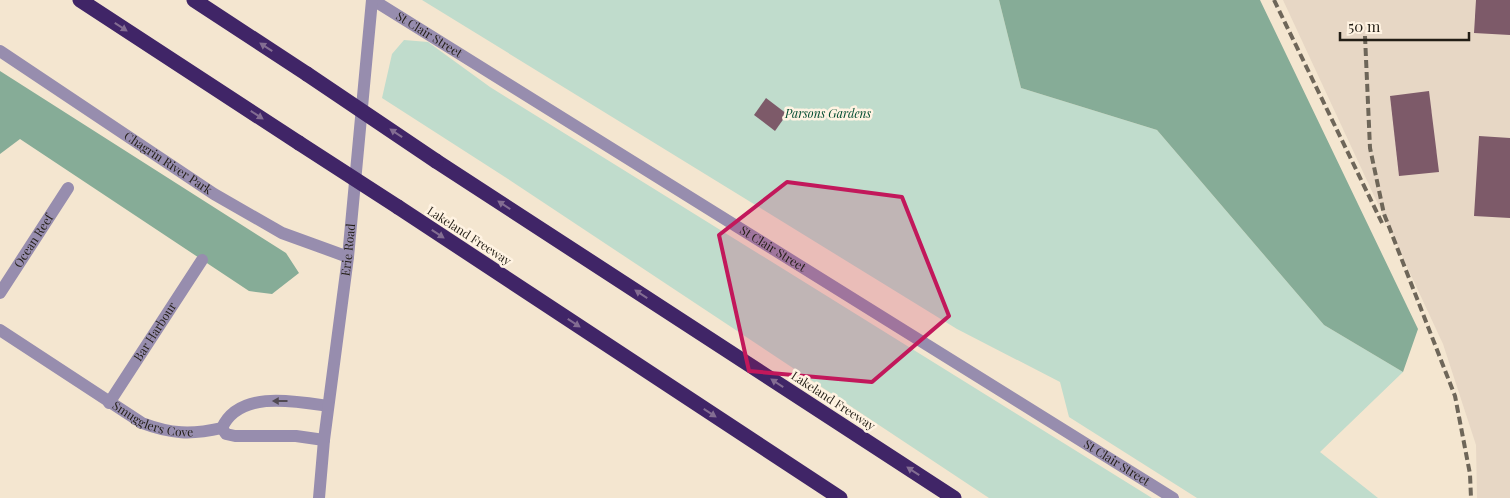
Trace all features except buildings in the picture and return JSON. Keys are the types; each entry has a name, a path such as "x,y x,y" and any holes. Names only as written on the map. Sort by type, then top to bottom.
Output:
{"highway":[{"name":"Lakeland Freeway","path":"80,0 840,498"},
{"name":"Lakeland Freeway","path":"194,0 954,498"}],"street":[{"name":"Erie Road","path":"319,498 328,406 348,257 372,0"},
{"name":"St Clair Street","path":"372,0 1173,498"},
{"name":"Chagrin River Park","path":"0,51 214,194 282,233 348,257"},
{"name":"Ocean Reef","path":"0,293 68,188"},
{"name":"Bar Harbour","path":"109,404 202,260"},
{"name":"Smugglers Cove","path":"0,330 109,404 142,423 167,432 201,433 222,428"},
{"path":"324,440 296,436 235,436 226,434 222,428 233,412 245,406 280,401 328,406"}],"highlighted area":[{"path":"787,182 902,197 949,316 872,382 749,371 719,235"}],"shaded area":[{"path":"1283,0 1510,0 1510,498 1477,498 1476,445 1443,344"}],"green space":[{"name":"Parsons Gardens","path":"422,0 999,0 1021,88 1157,130 1324,325 1403,372 1320,452 1378,498 1197,498 1069,417 1060,382 957,329"},
{"path":"999,0 1260,0 1418,329 1403,372 1324,325 1157,130 1021,88"},
{"path":"404,40 428,42 490,87 1152,498 989,498 511,181 382,98 392,54"},
{"path":"0,71 286,253 299,273 272,294 249,291 20,139 0,154"}],"railway":[{"path":"1274,0 1382,223"},
{"path":"1365,36 1370,148 1384,214 1455,396 1470,474 1471,498"}]}
